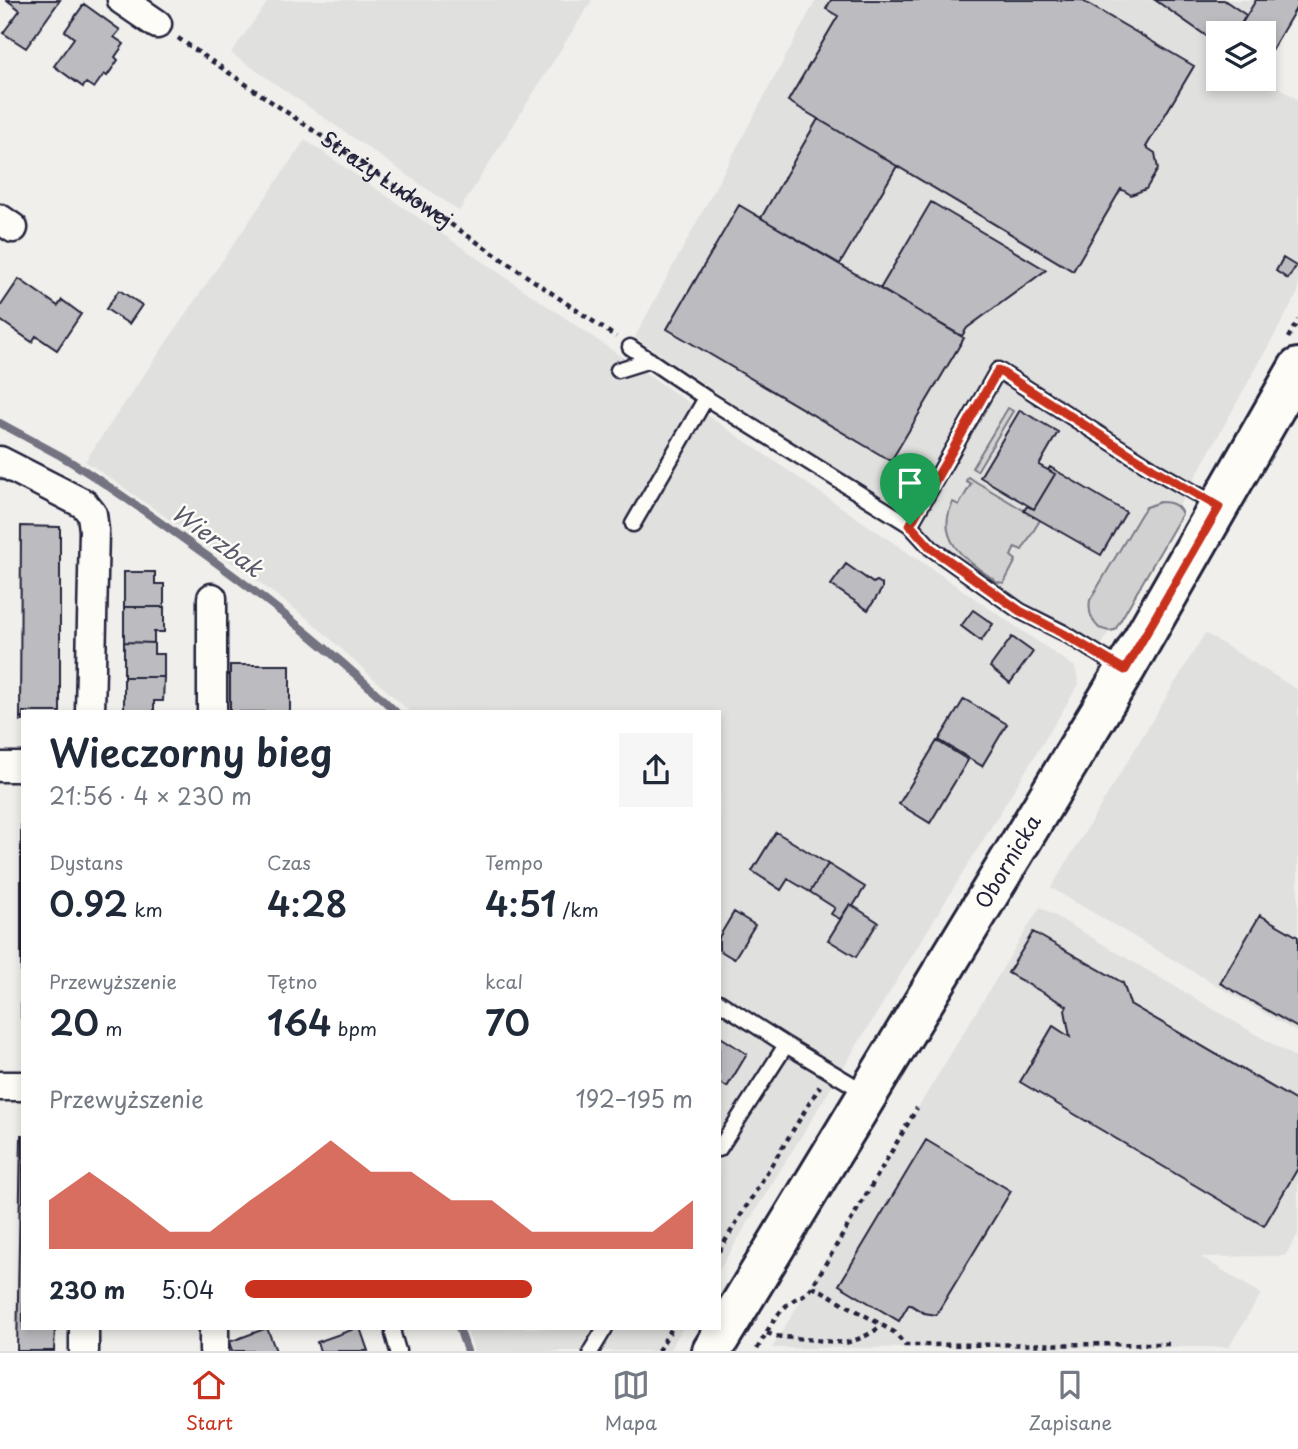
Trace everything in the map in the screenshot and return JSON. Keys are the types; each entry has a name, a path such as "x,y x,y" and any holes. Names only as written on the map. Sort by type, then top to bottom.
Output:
{"main road":[{"name":"Obornicka","path":"712,1351 1125,670 1219,507 1292,355"}],"street":[{"path":"122,0 157,24"},
{"path":"0,461 84,504 92,514 94,530 90,710"},
{"path":"212,598 212,710"},
{"path":"0,767 21,767"},
{"path":"0,1086 21,1086"},
{"path":"83,1330 84,1351"},
{"path":"214,1330 214,1351"}],"lane":[{"path":"631,347 706,398 910,525 931,548 1020,611 1125,670"},
{"path":"618,370 650,360"},
{"path":"910,525 998,370 1158,472 1219,507"},
{"path":"633,524 706,398"},
{"path":"721,1003 869,1094"},
{"path":"721,1146 786,1045"},
{"path":"393,1330 398,1351"},
{"path":"591,1351 604,1330"}],"path":[{"name":"Straży Ludowej","path":"157,24 631,347"},
{"path":"1292,355 1298,320"},
{"path":"721,1248 829,1070"},
{"path":"757,1349 787,1304 808,1293 812,1287 917,1108"},
{"path":"812,1287 894,1332 905,1345 1169,1344"},
{"path":"767,1333 845,1343 877,1330 881,1325"},
{"path":"658,1351 671,1330"}],"shaded area":[{"path":"263,0 592,0 459,211 231,53 267,3"},
{"path":"816,0 1298,0 1298,5 1276,43 1276,21 1206,21 1206,91 1276,91 1276,85 1298,100 1298,293 1097,653 635,337"},
{"path":"305,140 1075,667 1079,684 721,1267 721,710 408,710 313,623 247,573 85,461"},
{"path":"1008,408 1013,411 977,471 972,468"},
{"path":"968,477 1040,520 1022,550 1015,547 1011,556 1016,560 1004,583 997,582 976,567 951,540 948,516 953,502 959,505 971,484 966,481"},
{"path":"1160,502 1173,504 1182,514 1115,630 1099,628 1091,615 1090,600 1146,507"},
{"path":"1205,633 1298,690 1298,1033 1051,888"},
{"path":"1040,907 1298,1059 1298,1234 1285,1256 1201,1257 1261,1294 1229,1347 772,1348"},
{"path":"467,1330 682,1330 669,1351 474,1351"}],"building":[{"path":"7,0 60,0 26,48 3,33 20,10"},
{"path":"831,0 1081,0 1194,66 1146,147 1155,153 1158,169 1146,189 1131,195 1121,189 1073,271 788,101 838,16 826,9"},
{"path":"1155,0 1224,0 1246,15 1243,21 1206,21 1206,36"},
{"path":"1256,0 1298,2 1276,43 1276,21 1243,21"},
{"path":"84,4 120,30 114,37 124,44 115,57 118,60 94,88 86,83 83,87 54,66 74,38 65,31"},
{"path":"818,119 897,166 840,264 761,218"},
{"path":"931,202 1046,270 967,328 962,336 880,289"},
{"path":"739,205 964,338 891,461 667,329"},
{"path":"1283,258 1296,266 1288,279 1276,271"},
{"path":"19,279 58,306 62,300 81,314 57,350 36,336 32,342 0,320 0,307"},
{"path":"119,290 142,305 129,324 106,309"},
{"path":"1020,410 1058,432 1039,465 1055,474 1034,509 980,477"},
{"path":"1050,467 1126,512 1101,555 1024,511 1027,506 1034,509 1055,474 1048,470"},
{"path":"21,526 60,527 60,710 21,710 20,721"},
{"path":"846,564 873,583 877,581 882,584 882,589 868,610 831,585"},
{"path":"124,572 155,572 155,584 164,584 164,607 124,607"},
{"path":"124,607 164,607 164,632 154,632 154,643 124,642"},
{"path":"973,610 993,624 981,641 961,626"},
{"path":"1012,637 1033,652 1010,683 990,667"},
{"path":"124,642 154,643 154,654 164,654 164,677 124,677"},
{"path":"230,665 290,665 290,710 230,710"},
{"path":"124,677 164,677 163,701 154,701 154,710 124,710"},
{"path":"964,699 1007,724 982,766 939,740"},
{"path":"937,741 968,760 930,823 899,804"},
{"path":"776,832 828,864 810,892 788,879 781,890 752,871"},
{"path":"828,864 865,887 853,906 850,904 840,919 831,914 835,908 810,892"},
{"path":"850,904 878,922 856,957 828,940"},
{"path":"734,912 755,925 734,959 721,951 721,934"},
{"path":"1260,915 1298,937 1298,1028 1220,983"},
{"path":"1033,932 1123,983 1130,1004 1298,1102 1298,1168 1264,1226 1020,1082 1053,1026 1070,1037 1065,1010 1067,1006 1008,973"},
{"path":"721,1037 747,1054 727,1087 721,1083"},
{"path":"21,1135 21,1330 55,1330 54,1351 17,1351"},
{"path":"926,1140 1011,1191 936,1315 924,1313 909,1304 899,1321 839,1285"},
{"path":"268,1330 276,1351 232,1351 229,1342"},
{"path":"351,1330 361,1330 368,1351 320,1351 317,1342"}],"waterway":[{"name":"Wierzbak","path":"0,423 61,456 142,509 270,603 322,645 394,710"},
{"name":"Wierzbak","path":"460,1330 467,1351"}],"route":[{"path":"998,370 1158,472 1219,507 1125,670 1020,611 931,548 910,525 998,370"}]}
